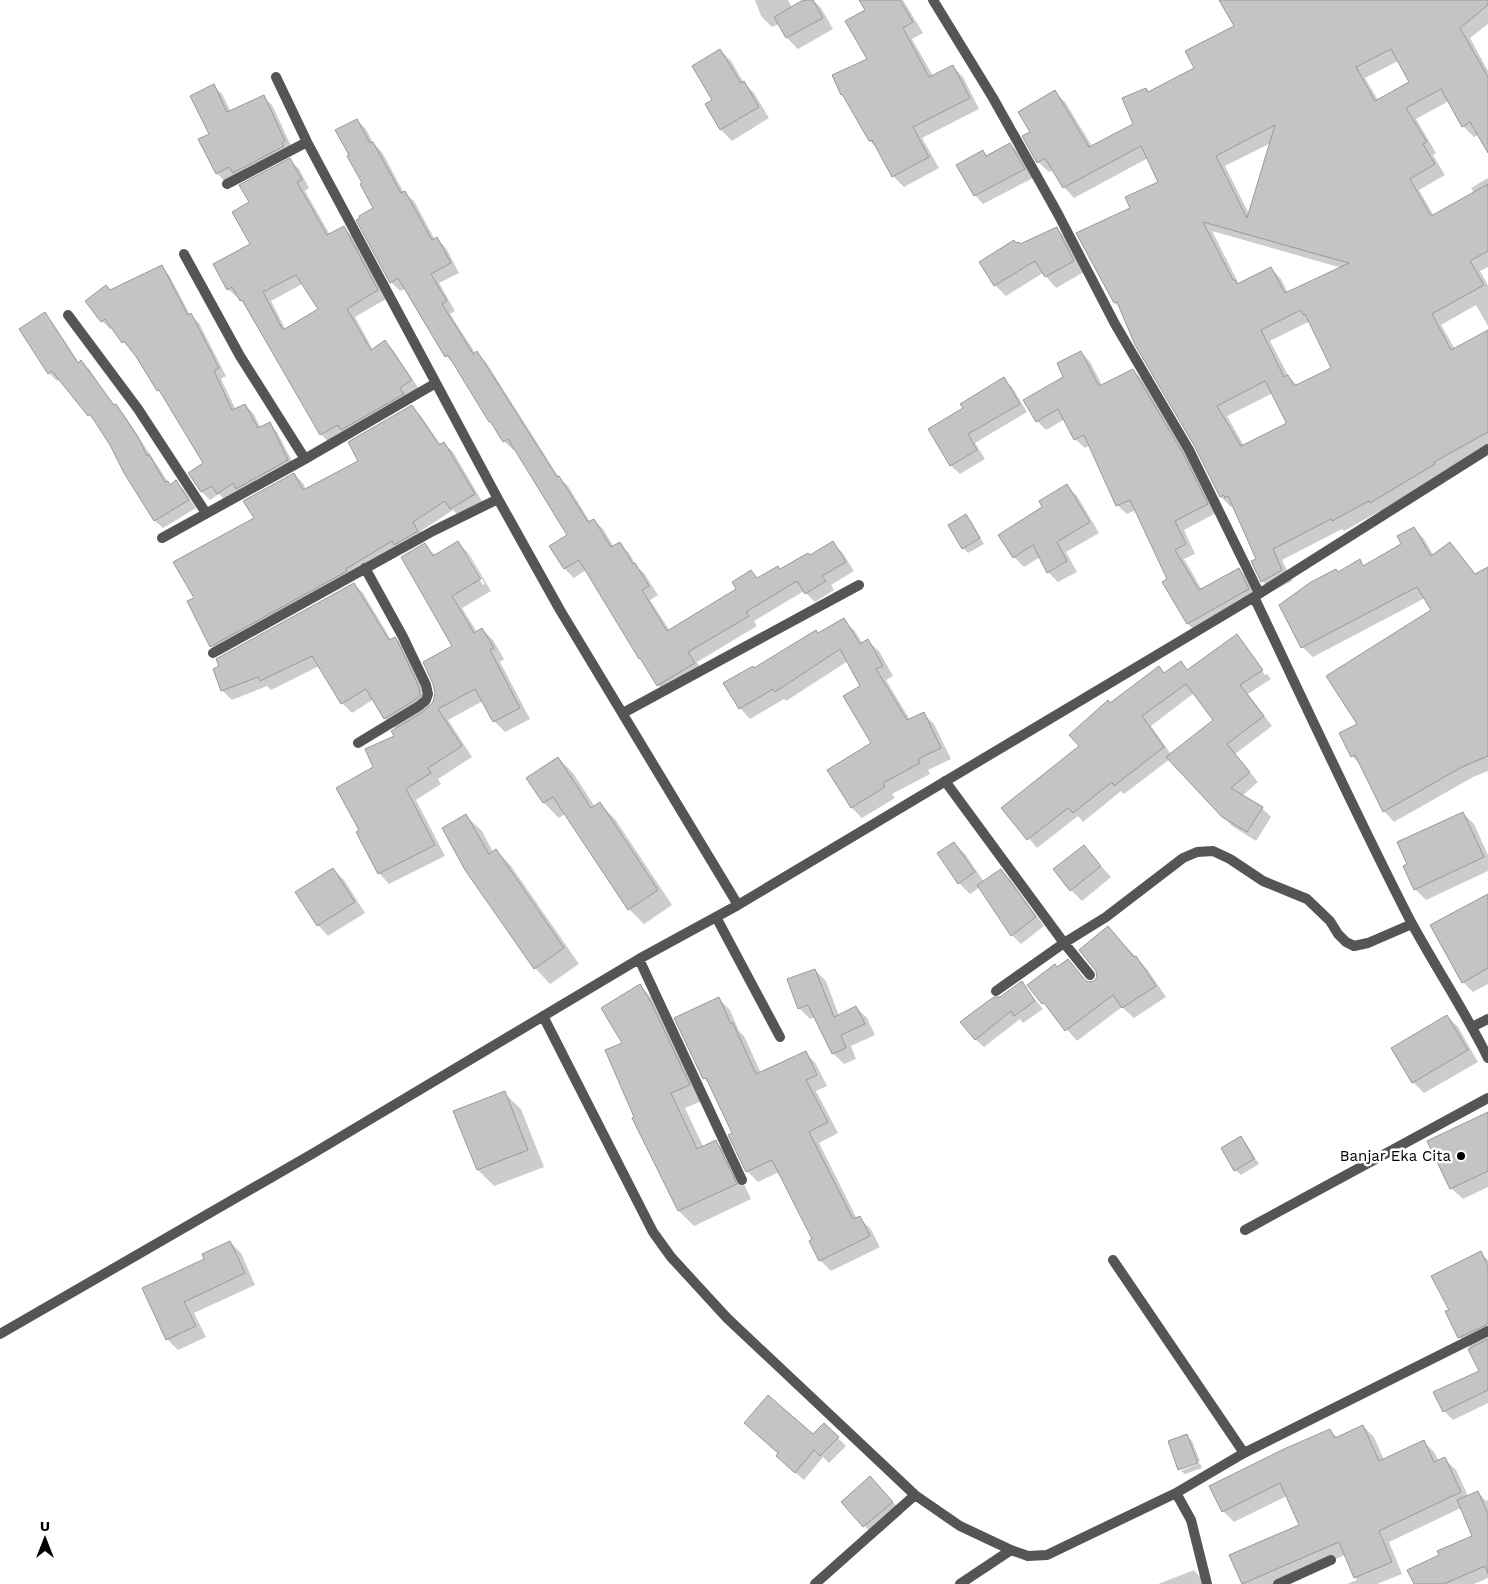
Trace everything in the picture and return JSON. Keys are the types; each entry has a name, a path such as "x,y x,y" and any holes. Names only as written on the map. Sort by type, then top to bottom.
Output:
{"street":[{"path":"933,0 993,98 1058,214 1116,324 1189,450 1348,796 1412,924 1472,1026 1488,1058"},
{"path":"276,77 307,142 498,499 560,610 738,904"},
{"path":"227,184 307,142"},
{"path":"184,254 240,356 305,459"},
{"path":"68,314 138,410 206,513"},
{"path":"162,538 305,459 436,383"},
{"path":"0,1334 312,1154 639,959 716,917 945,781 1257,595 1488,449"},
{"path":"212,653 365,568 498,499"},
{"path":"358,743 419,706 426,700 428,694 422,674 365,568"},
{"path":"623,713 859,585"},
{"path":"945,781 1064,943 1090,975"},
{"path":"996,991 1064,943 1106,918 1183,858 1197,852 1213,851 1230,859 1263,881 1307,899 1330,921 1338,934 1346,942 1354,946 1368,943 1412,924"},
{"path":"716,917 780,1037"},
{"path":"639,959 742,1180"},
{"path":"543,1016 653,1232 671,1257 727,1318 915,1495 960,1526 1028,1556 1047,1555 1176,1493 1244,1453 1488,1331"},
{"path":"1472,1026 1488,1019"},
{"path":"1245,1230 1488,1098"},
{"path":"1113,1260 1244,1453"},
{"path":"1176,1493 1190,1520 1207,1584"},
{"path":"815,1584 915,1495"},
{"path":"960,1584 1011,1550"},
{"path":"1278,1584 1332,1560"}],"building":[{"path":"803,0 813,0 823,18 786,38 774,17"},
{"path":"859,0 900,0 913,22 903,28 929,77 953,65 970,98 913,127 929,157 892,177 872,140 869,141 841,95 832,75 867,59 845,21 865,10"},
{"path":"1219,0 1488,0 1488,5 1460,28 1488,77 1488,153 1470,122 1462,127 1441,89 1406,108 1427,142 1423,144 1435,164 1410,179 1431,216 1488,184 1488,251 1470,261 1484,285 1432,314 1451,350 1488,330 1488,432 1434,462 1435,464 1370,503 1369,501 1332,521 1331,519 1273,549 1282,570 1261,582 1251,561 1256,559 1228,496 1225,498 1224,495 1220,497 1195,447 1135,345 1117,302 1114,303 1076,233 1130,208 1125,197 1158,182 1141,146 1063,188 1045,158 1037,163 1022,136 1030,132 1018,112 1055,90 1089,147 1133,124 1122,98 1146,88 1148,92 1194,68 1185,51 1234,26","holes":["1391,49 1409,82 1375,101 1356,67","1275,125 1247,218 1216,156","1203,222 1349,263 1285,293 1271,267 1237,284 1233,280","1301,310 1303,315 1305,314 1331,368 1294,386 1288,375 1284,377 1261,330","1265,381 1286,422 1241,446 1217,406"]},
{"path":"720,49 741,83 744,81 759,107 720,130 705,104 712,100 692,66"},
{"path":"214,84 227,112 264,95 285,141 282,143 284,146 233,173 229,167 216,174 198,139 209,134 190,96"},
{"path":"357,119 370,143 373,142 401,193 405,191 432,240 437,237 451,263 431,274 447,301 442,304 473,354 477,351 557,477 559,476 588,522 594,519 611,547 620,542 633,564 635,563 649,586 642,590 667,631 736,589 732,582 751,570 757,578 778,566 780,569 808,553 810,555 833,541 846,562 822,576 826,581 805,594 797,581 746,612 749,616 688,652 695,663 657,686 579,560 564,569 549,546 567,535 508,439 503,442 448,355 445,357 398,278 390,283 356,220 360,218 359,216 373,208 347,156 349,155 335,130"},
{"path":"1010,143 1025,169 974,196 956,165 983,150 986,156"},
{"path":"290,158 302,180 297,182 327,235 344,226 378,290 347,309 371,350 385,340 412,380 400,388 404,394 341,430 338,425 320,435 242,300 240,301 232,287 227,290 213,264 250,244 232,212 249,202 239,185","holes":["296,275 318,309 283,330 263,292"]},
{"path":"1057,227 1074,261 1045,277 1035,261 994,286 979,262 1014,240 1020,244"},
{"path":"162,265 188,315 191,313 219,368 214,371 232,410 245,404 258,428 270,422 288,460 236,489 233,483 217,494 212,486 201,492 188,473 203,463 159,390 157,391 124,341 122,343 105,319 101,322 85,301 106,285 110,290"},
{"path":"45,312 78,363 81,360 114,405 116,404 165,482 168,481 170,485 176,480 189,500 154,521 90,414 88,416 52,371 48,374 19,329"},
{"path":"1081,351 1099,386 1133,369 1183,453 1208,504 1175,521 1186,544 1175,550 1199,590 1239,568 1249,589 1187,624 1162,582 1167,579 1130,500 1116,506 1084,435 1074,440 1058,409 1036,422 1023,400 1063,377 1057,363"},
{"path":"1004,377 1020,404 968,434 977,450 950,466 928,429 963,408 960,404"},
{"path":"412,405 439,445 444,442 475,494 450,509 445,501 413,522 418,531 394,545 392,541 346,569 347,571 210,647 187,601 194,598 173,562 254,518 243,501 294,473 303,490 358,461 348,442"},
{"path":"1067,484 1090,522 1057,542 1067,561 1047,573 1033,545 1013,558 998,535 1042,507 1039,501"},
{"path":"966,514 980,538 962,549 948,525"},
{"path":"1414,527 1431,556 1450,542 1475,574 1488,567 1488,756 1462,767 1383,812 1355,755 1351,757 1339,733 1357,724 1326,676 1431,610 1417,587 1301,648 1279,605 1311,582 1336,569 1338,572 1360,559 1363,566 1401,544 1397,536"},
{"path":"458,541 481,579 452,596 474,633 482,628 494,648 490,650 520,708 493,722 475,689 438,709 462,746 428,768 431,773 406,789 435,845 378,874 356,832 359,830 336,788 373,767 365,749 394,736 391,731 423,712 433,702 435,693 433,684 423,662 452,646 401,557 425,543 433,556"},
{"path":"354,583 389,640 395,637 397,640 419,687 420,696 384,719 366,689 341,704 312,656 260,681 258,677 221,691 213,669 219,666 216,659"},
{"path":"844,618 860,644 868,639 883,666 876,669 907,720 924,712 941,748 918,759 920,763 883,783 885,787 851,808 827,770 871,743 843,696 860,686 840,649 775,692 773,689 739,709 723,683 753,666 754,668 816,630 818,633"},
{"path":"1237,634 1263,670 1240,685 1264,716 1227,744 1250,772 1231,788 1263,807 1247,832 1222,817 1166,757 1213,720 1186,684 1142,716 1164,747 1114,786 1112,782 1073,813 1068,808 1027,840 1001,808 1079,746 1069,735 1108,700 1110,703 1159,666 1164,673 1181,661 1187,670"},
{"path":"558,757 591,808 600,802 658,890 628,910 553,797 543,803 526,778"},
{"path":"1463,812 1484,857 1414,890 1403,866 1407,864 1397,842"},
{"path":"466,814 489,854 496,849 564,948 534,969 465,870 442,828"},
{"path":"954,842 975,872 958,884 937,853"},
{"path":"1084,845 1101,866 1070,891 1053,869"},
{"path":"333,868 355,902 317,926 295,892"},
{"path":"1001,869 1036,917 1011,936 977,885"},
{"path":"1488,894 1488,968 1462,983 1430,925"},
{"path":"1108,926 1134,957 1136,956 1156,986 1122,1008 1113,995 1065,1031 1044,1003 1042,1004 1027,985 1055,964 1057,967 1068,959 1085,980 1088,982 1094,981 1097,977 1096,971 1079,950"},
{"path":"815,969 834,1017 856,1006 865,1024 841,1035 846,1048 832,1054 808,1005 798,1009 787,979"},
{"path":"1022,981 1035,1001 1014,1016 1011,1011 975,1040 960,1022 994,997 1000,997"},
{"path":"640,984 652,1004 690,1085 671,1093 697,1149 716,1140 737,1184 678,1211 632,1118 634,1117 605,1050 622,1043 601,1008"},
{"path":"719,997 756,1074 806,1051 817,1075 806,1080 828,1122 809,1132 853,1219 860,1216 870,1236 819,1261 809,1241 812,1239 772,1160 746,1172 728,1135 732,1133 706,1078 703,1079 674,1018"},
{"path":"1447,1015 1468,1050 1412,1083 1391,1048"},
{"path":"505,1091 528,1150 477,1170 453,1111"},
{"name":"Banjar Eka Cita","path":"1488,1112 1488,1171 1450,1189 1427,1141"},
{"path":"1241,1136 1254,1159 1234,1171 1221,1148"},
{"path":"230,1241 245,1273 184,1302 196,1326 166,1340 142,1288 204,1259 202,1254"},
{"path":"1481,1251 1488,1266 1488,1324 1458,1338 1445,1311 1449,1310 1431,1276"},
{"path":"1488,1339 1488,1390 1443,1412 1433,1392 1479,1371 1468,1349"},
{"path":"768,1395 813,1434 824,1423 839,1437 820,1456 814,1450 795,1473 776,1456 778,1453 744,1423"},
{"path":"1363,1425 1379,1461 1424,1440 1434,1462 1445,1457 1461,1492 1379,1531 1392,1562 1354,1578 1339,1542 1242,1584 1229,1555 1299,1525 1280,1483 1222,1512 1209,1486 1284,1449 1330,1429 1335,1438"},
{"path":"1187,1434 1198,1463 1178,1470 1168,1441"},
{"path":"870,1476 893,1502 863,1527 841,1502"},
{"path":"1478,1491 1488,1514 1488,1574 1485,1566 1444,1584 1414,1584 1407,1570 1439,1555 1437,1551 1472,1536 1457,1500"}],"place":[{"name":"Banjar Eka Cita","path":"1461,1156"}]}
